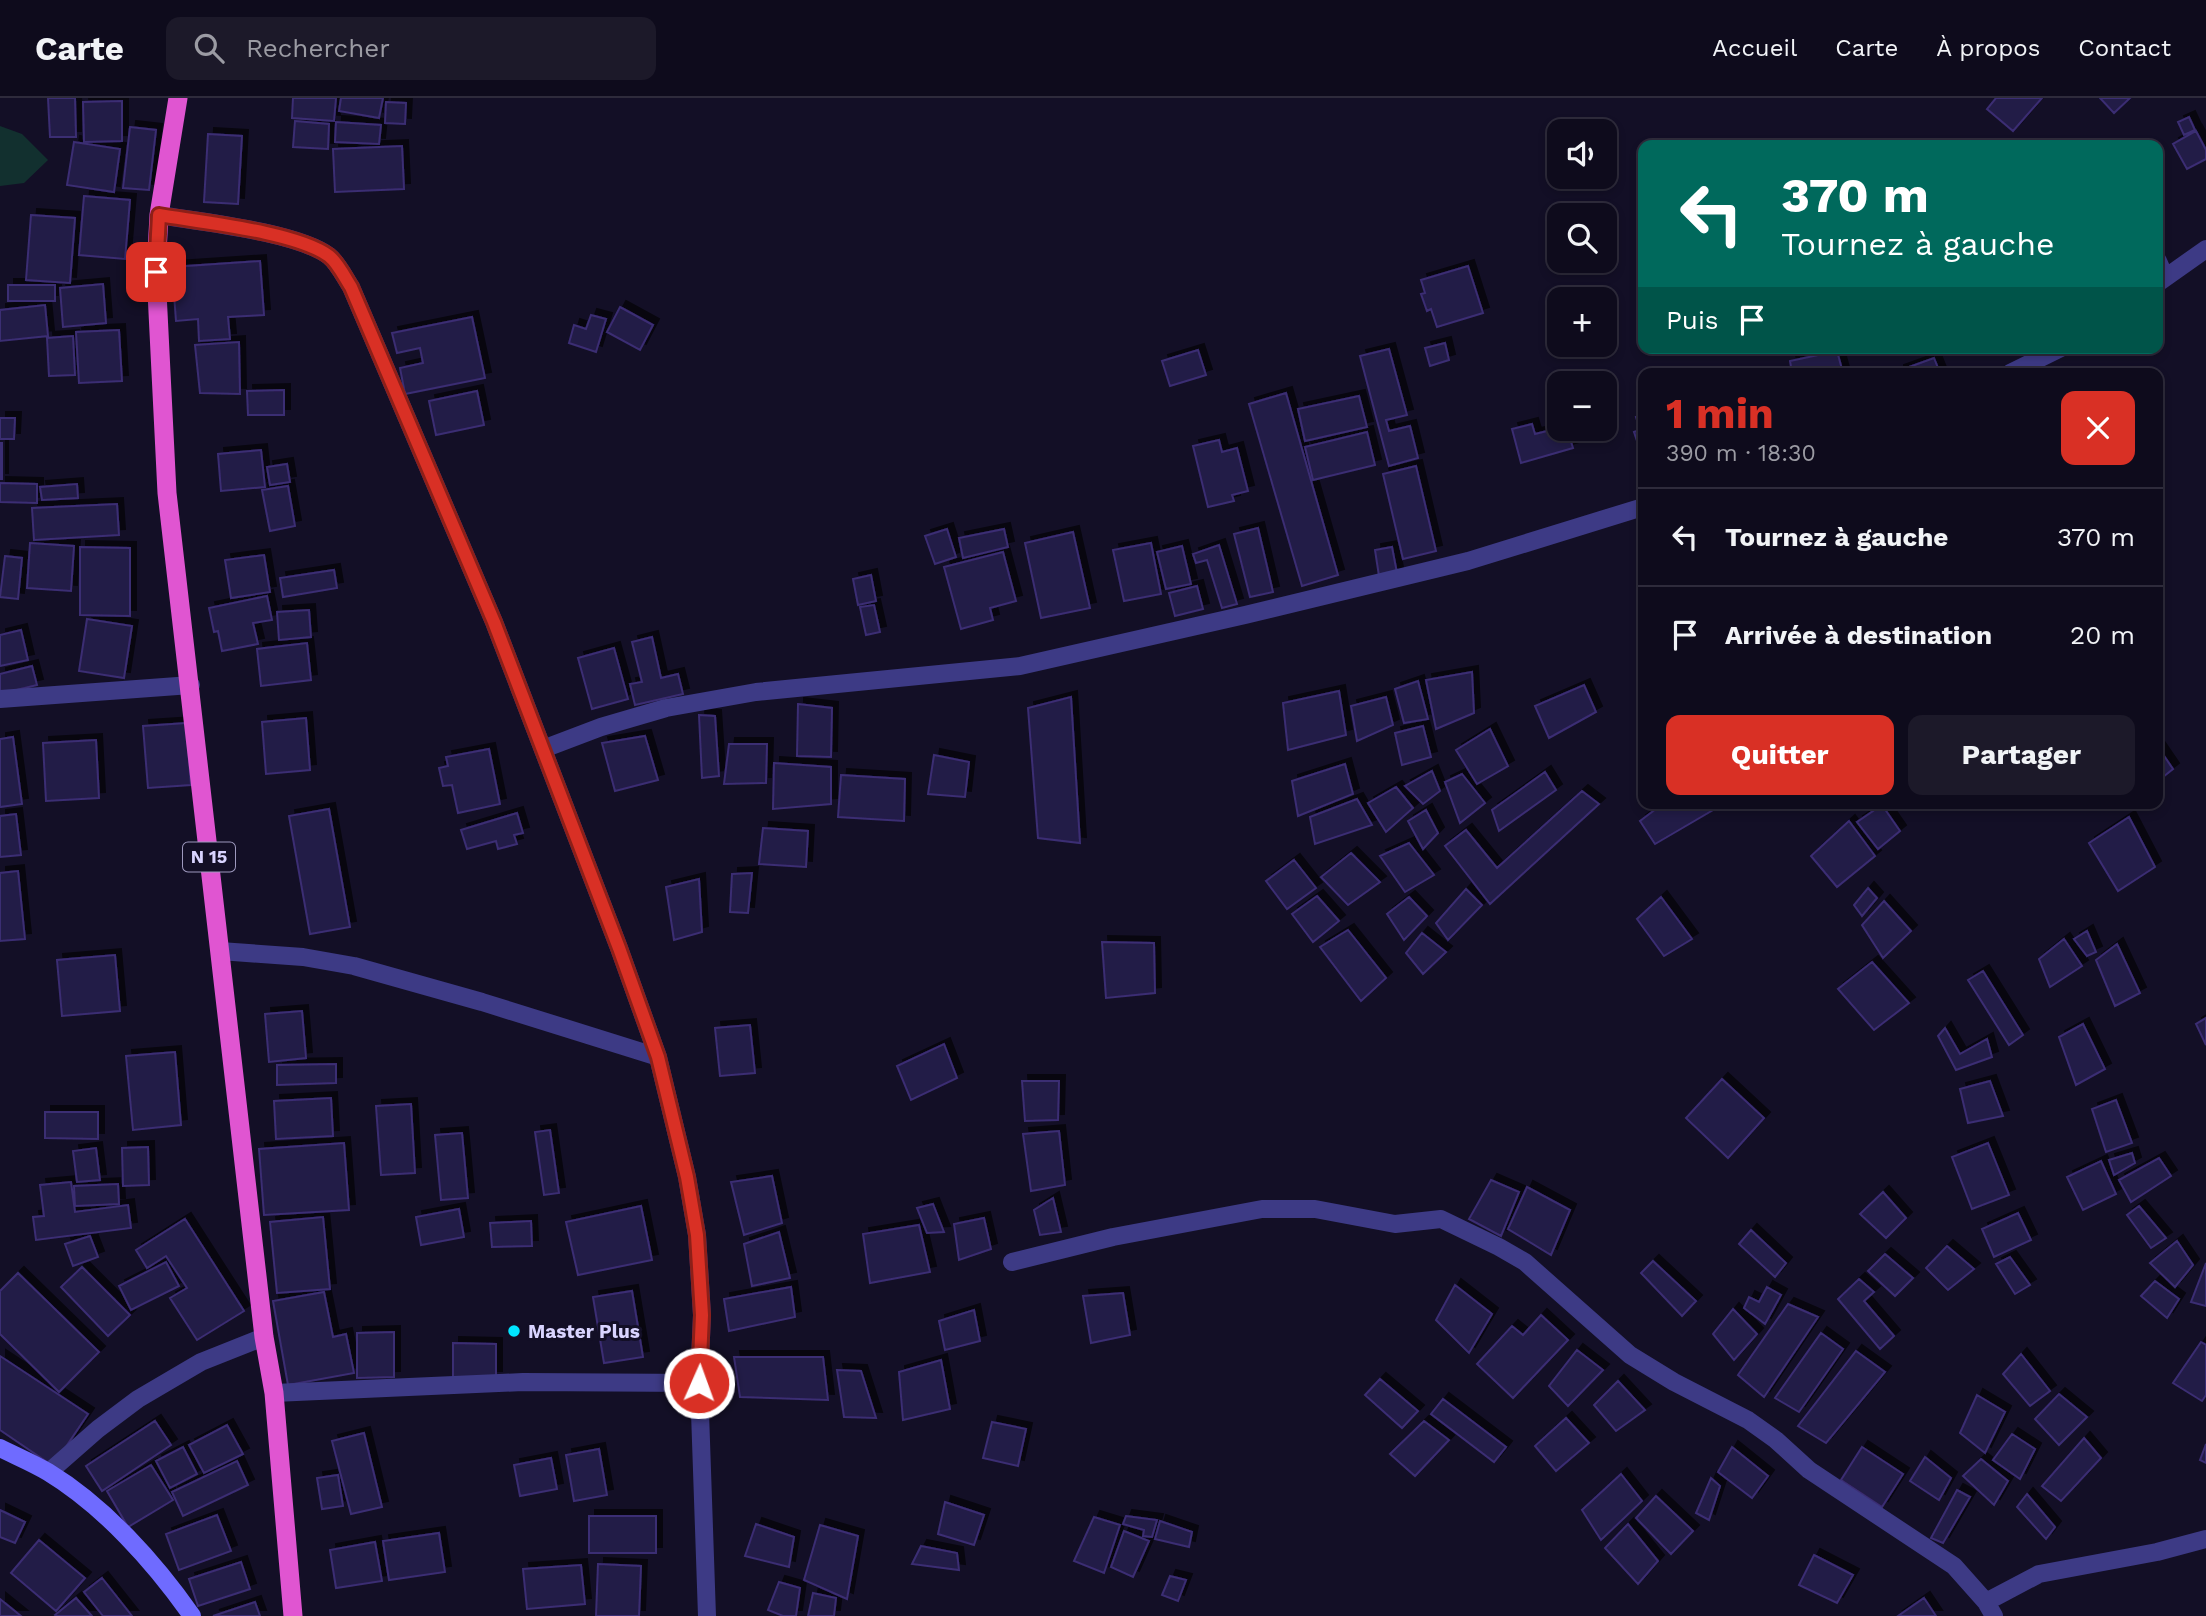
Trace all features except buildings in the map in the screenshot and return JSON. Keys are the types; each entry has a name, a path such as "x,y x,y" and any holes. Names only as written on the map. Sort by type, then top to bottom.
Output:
{"highway":[{"name":"N 15","path":"178,98 159,215 156,272 167,494 264,1337 274,1393 293,1616"}],"main road":[{"path":"0,1448 49,1472 107,1517 173,1589 192,1616"}],"street":[{"path":"159,215 302,242 330,256 351,287 494,622 658,1057 687,1177 697,1235 702,1315 699,1383 707,1616"},
{"path":"2163,272 2206,248"},
{"path":"2020,368 2049,354"},
{"path":"543,749 601,727 666,708 756,692 1020,666 1468,561 1638,509"},
{"path":"0,699 191,685"},
{"path":"220,951 303,957 354,966 482,1002 658,1057"},
{"path":"1012,1262 1113,1237 1262,1209 1315,1209 1395,1224 1441,1219 1525,1262 1630,1355 1757,1427 1809,1470 1954,1566 1990,1609 2039,1574 2157,1552 2206,1539"},
{"path":"49,1472 98,1429 138,1399 201,1362 264,1337"},
{"path":"274,1393 523,1382 699,1383"}],"green space":[{"path":"0,126 22,134 48,160 24,183 0,186"}],"place":[{"name":"Master Plus","path":"514,1331"}],"route":[{"path":"156,272 159,215 302,242 330,256 351,287 494,622 658,1057 687,1177 697,1235 702,1315 699,1383"}]}
